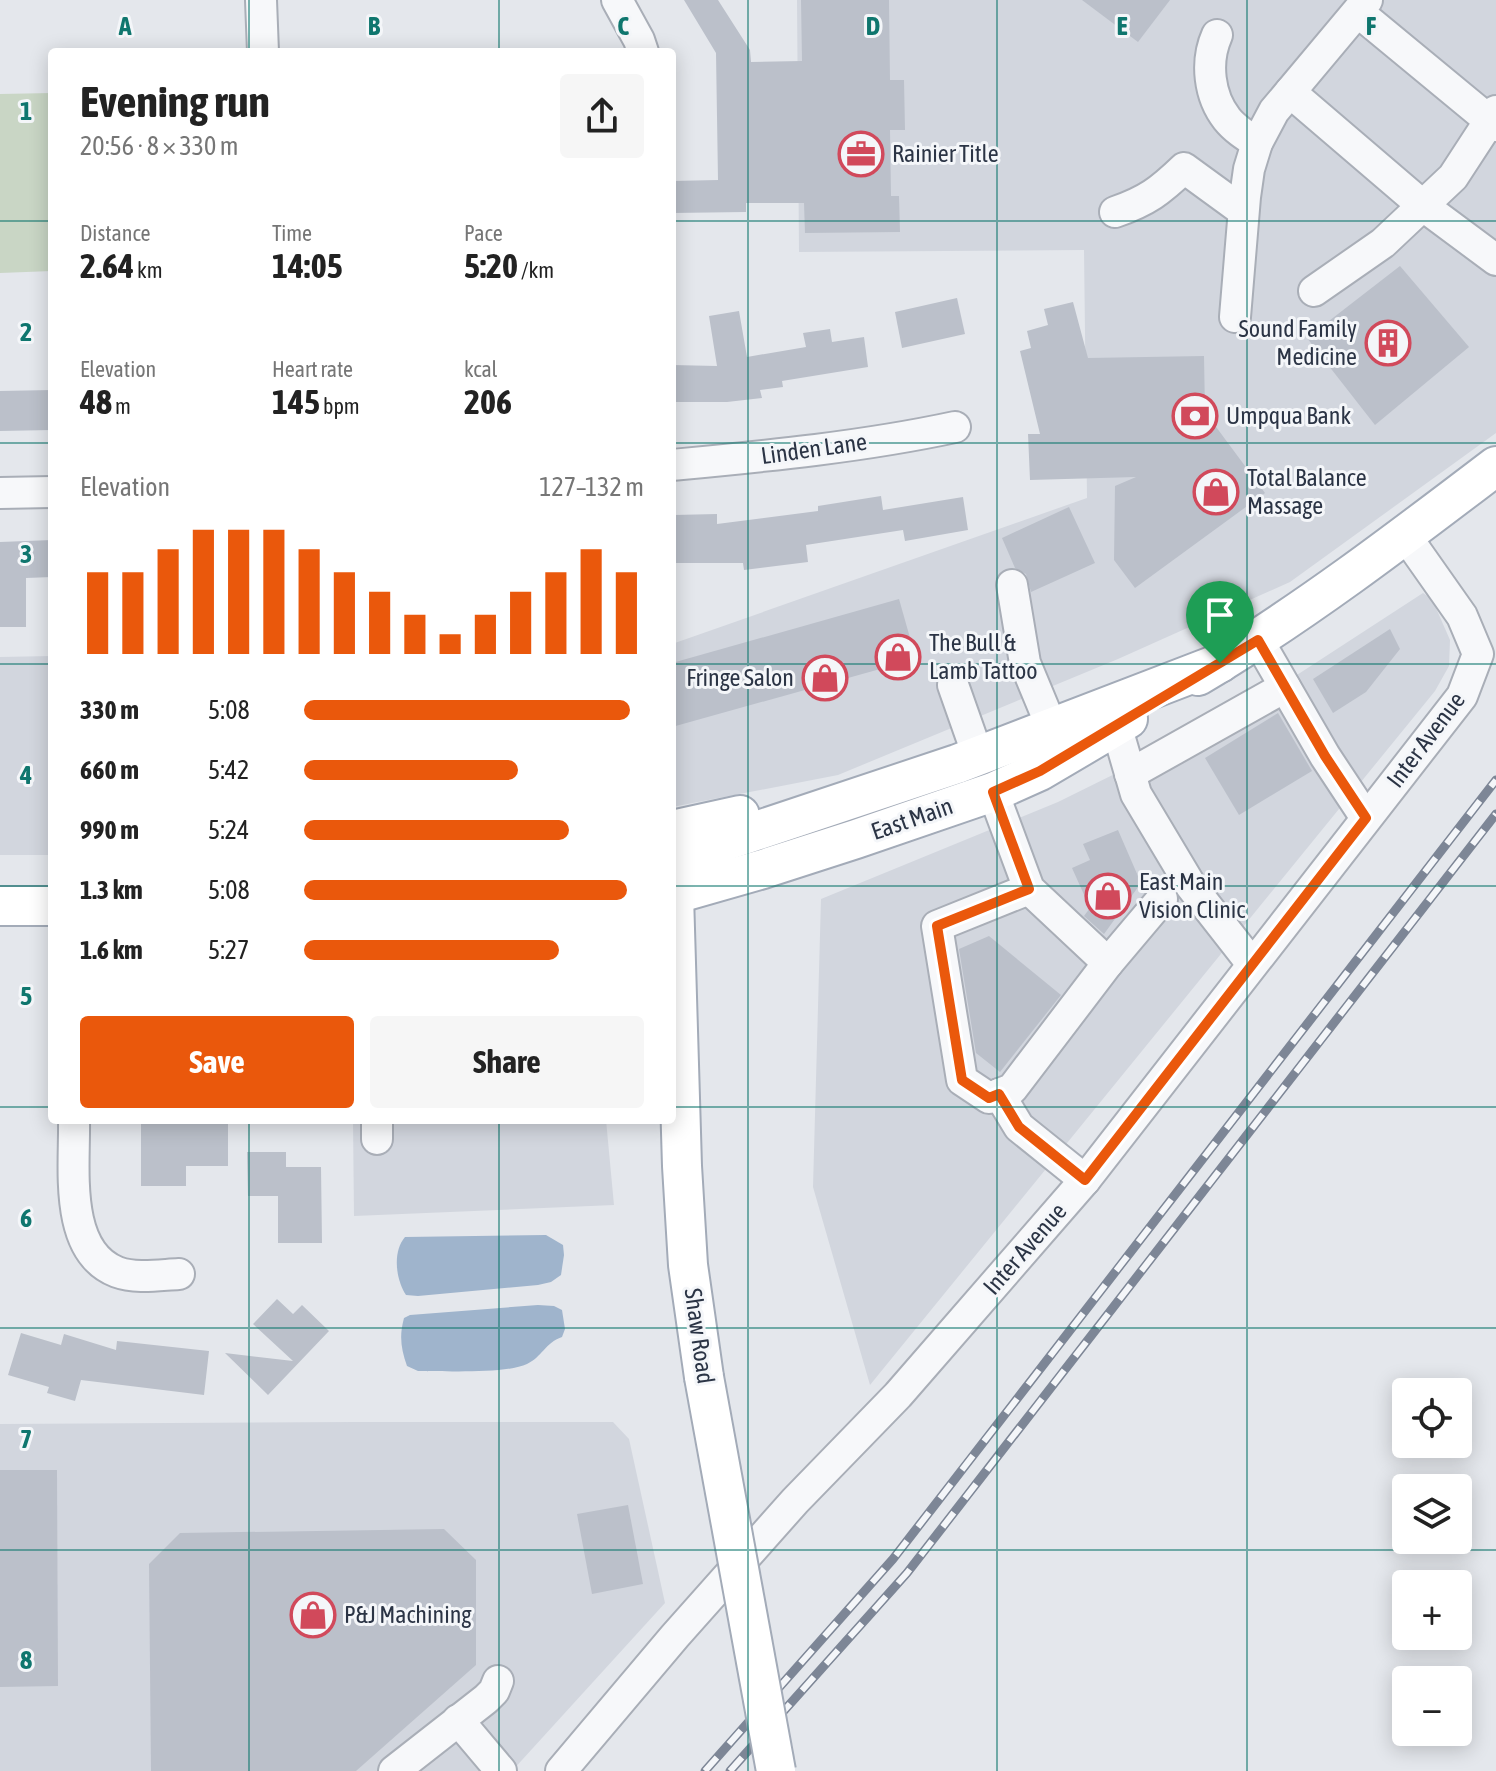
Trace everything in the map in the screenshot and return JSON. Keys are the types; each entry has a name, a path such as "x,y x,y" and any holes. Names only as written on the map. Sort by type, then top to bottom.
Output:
{"main road":[{"name":"East Main","path":"676,893 842,843 993,792 1040,771 1258,640 1496,466"},
{"name":"East Main","path":"676,888 687,864 702,849 968,760 1220,663"},
{"name":"East Main","path":"676,829 825,799 968,760"},
{"path":"0,906 48,906"},
{"name":"Shaw Road","path":"676,972 688,1265 704,1377 776,1771"}],"street":[{"path":"261,0 263,48"},
{"path":"617,0 642,48"},
{"path":"1235,317 1242,222 1249,169 1257,143 1274,111 1362,6 1494,119 1453,177 1383,243 1314,291"},
{"path":"1217,35 1209,57 1217,103 1227,120 1257,143"},
{"path":"1290,92 1422,205 1496,260"},
{"path":"1115,212 1140,204 1161,191 1184,168 1242,222"},
{"name":"Linden Lane","path":"676,465 884,440 955,427"},
{"path":"0,493 48,492"},
{"name":"Inter Avenue","path":"561,1771 685,1625 795,1501 898,1395 1085,1180 1462,696 1478,654 1462,616 1405,535"},
{"path":"1012,585 1025,663 1052,728"},
{"path":"1258,640 1325,756 1366,818"},
{"path":"953,685 968,760"},
{"path":"1130,774 1285,687"},
{"path":"1116,725 1136,794 1191,886 1252,964"},
{"path":"993,792 1029,889 1108,963"},
{"path":"1029,889 937,926 962,1080 989,1098 1012,1089 1108,963 1162,899"},
{"path":"999,1094 1019,1127 1085,1180"},
{"path":"74,1124 77,1218 86,1244 94,1256 117,1272 134,1275 179,1274"},
{"path":"394,1771 494,1691 498,1681"},
{"path":"458,1720 501,1771"}],"shaded area":[{"path":"797,0 1496,0 1496,433 1290,582 1118,659 838,775 676,806 676,643 1087,498 1084,250 799,252"},
{"path":"1423,593 1432,599 1450,640 1449,666 1435,691 870,1385 813,1187 821,899 1058,802 1240,712"},
{"path":"48,656 48,855 0,855 0,657"},
{"path":"353,1124 606,1124 614,1205 354,1216"},
{"path":"613,1422 629,1439 665,1603 512,1771 0,1771 0,1424"}],"green space":[{"path":"48,93 48,271 0,273 0,94"}],"water":[{"path":"546,1235 563,1245 561,1275 551,1282 418,1296 406,1295 400,1282 397,1258 405,1237"},
{"path":"538,1305 562,1310 565,1329 562,1337 527,1364 474,1371 418,1371 407,1366 402,1348 402,1331 404,1318 410,1315"}],"building":[{"path":"684,0 718,0 750,50 751,62 802,61 801,0 889,0 890,80 904,80 905,130 890,130 891,196 899,196 900,232 805,233 804,203 746,203 746,212 676,213 676,181 718,180 716,53"},
{"path":"1082,0 1170,0 1138,42"},
{"name":"Sound Family Medicine","path":"1400,266 1469,347 1375,425 1307,338"},
{"path":"957,298 965,334 902,348 895,312"},
{"path":"1073,302 1088,358 1204,356 1205,412 1265,493 1135,588 1114,560 1115,486 1136,477 1030,480 1028,434 1040,434 1020,351 1031,348 1027,331 1048,325 1044,309"},
{"path":"739,311 747,357 806,347 803,333 830,329 832,342 864,337 868,367 782,381 783,387 760,390 762,398 676,402 676,365 717,366 709,316"},
{"path":"48,390 48,430 0,431 0,391"},
{"path":"881,496 883,510 963,497 968,530 905,541 903,530 806,545 808,562 744,570 743,563 676,563 676,515 717,514 717,524 818,511 818,506"},
{"path":"1069,507 1095,563 1031,592 1026,574 1015,568 1002,538"},
{"path":"48,540 48,577 26,578 26,627 0,627 0,542"},
{"path":"899,599 916,659 676,726 676,662"},
{"path":"1390,629 1400,649 1366,692 1333,713 1313,679"},
{"path":"1278,713 1312,771 1239,815 1205,758"},
{"name":"East Main Vision Clinic","path":"1118,830 1141,883 1104,934 1084,916 1090,908 1072,868 1090,860 1083,844"},
{"path":"989,936 1061,995 1000,1072 976,1053 959,949"},
{"path":"141,1124 228,1124 228,1166 186,1166 186,1186 141,1186"},
{"path":"247,1152 286,1152 286,1167 321,1167 322,1243 278,1243 278,1196 248,1196"},
{"path":"277,1299 293,1314 302,1305 329,1331 268,1395 225,1353 293,1361 253,1324"},
{"path":"21,1333 61,1345 64,1334 116,1350 117,1341 209,1351 204,1395 81,1380 75,1401 47,1393 49,1387 8,1375"},
{"path":"0,1470 57,1470 58,1686 0,1687"},
{"path":"628,1505 643,1584 592,1594 577,1514"},
{"name":"P&J Machining","path":"444,1529 476,1560 476,1665 356,1771 151,1771 149,1564 180,1533"}],"railway":[{"path":"705,1771 893,1559 1496,780"},
{"path":"730,1771 907,1573 1496,814"}],"place":[{"name":"Rainier Title","path":"861,154"},
{"name":"Sound Family Medicine","path":"1388,343"},
{"name":"Umpqua Bank","path":"1195,416"},
{"name":"Total Balance Massage","path":"1216,492"},
{"name":"The Bull & Lamb Tattoo","path":"898,657"},
{"name":"Fringe Salon","path":"825,678"},
{"name":"East Main Vision Clinic","path":"1108,896"},
{"name":"P&J Machining","path":"313,1615"}],"route":[{"path":"1258,640 1325,756 1366,818 1085,1180 1019,1127 999,1094 989,1098 962,1080 937,926 1029,889 993,792 1040,771 1220,663 1258,640"}]}
